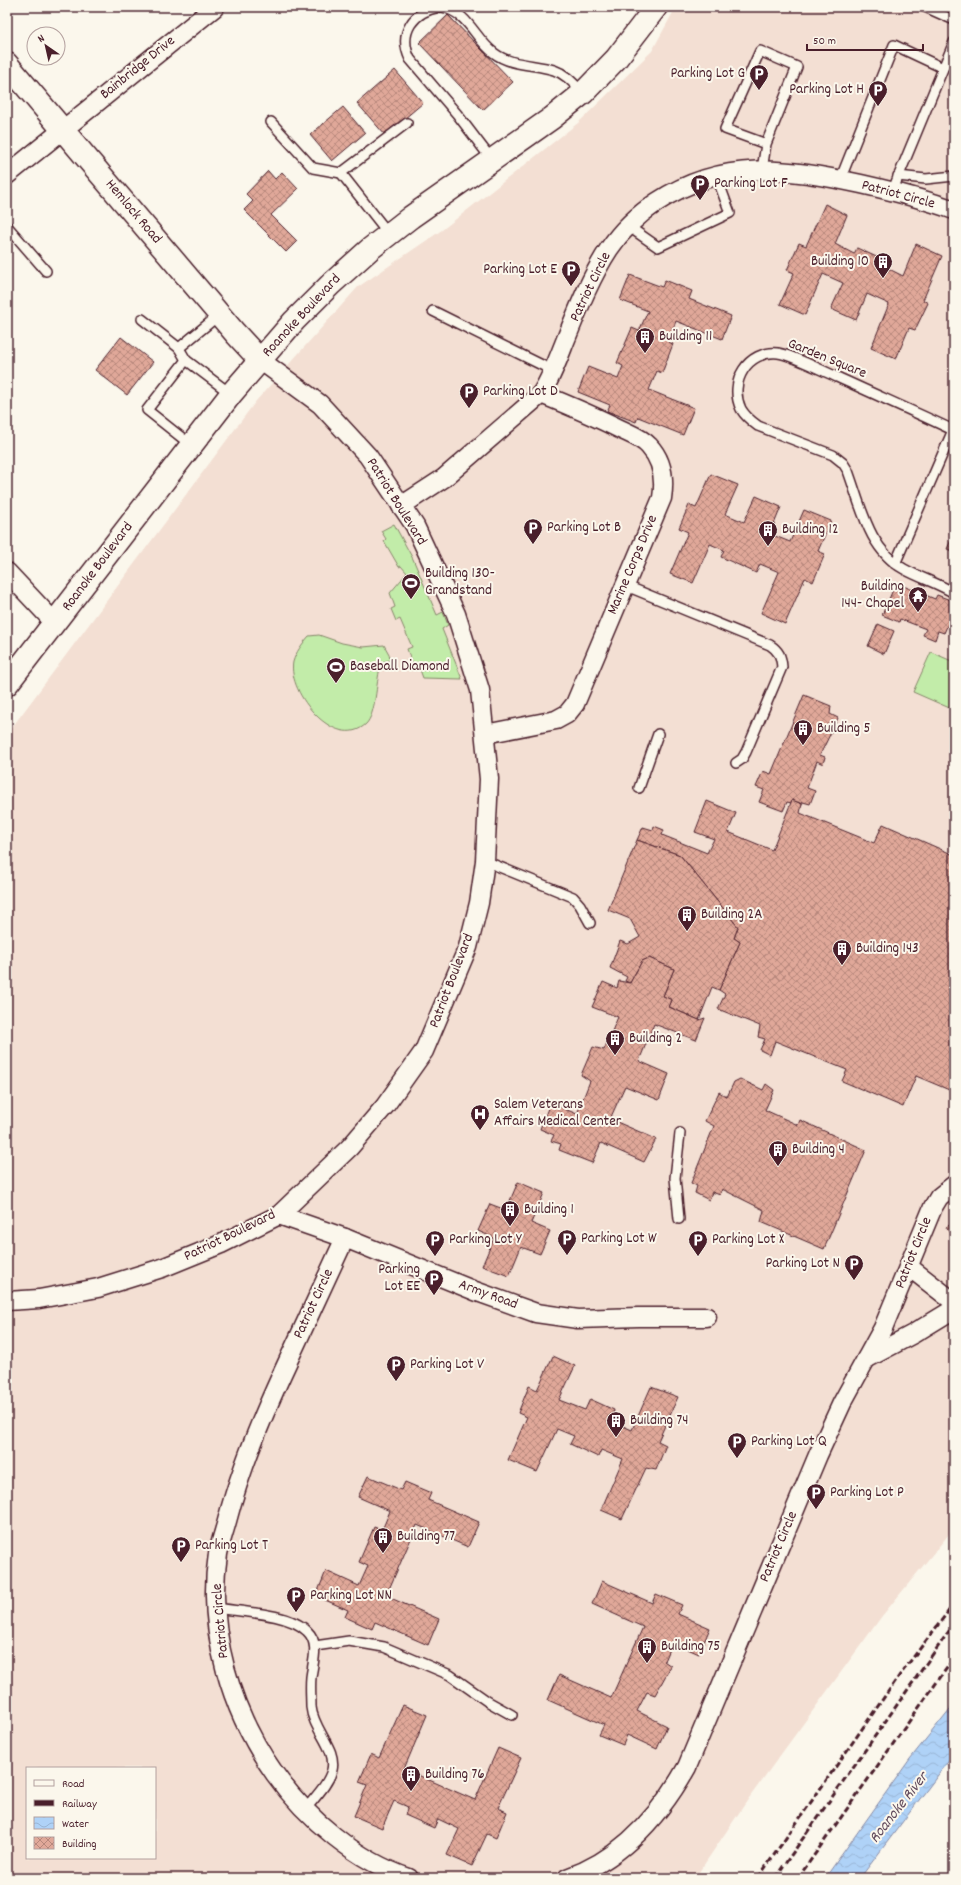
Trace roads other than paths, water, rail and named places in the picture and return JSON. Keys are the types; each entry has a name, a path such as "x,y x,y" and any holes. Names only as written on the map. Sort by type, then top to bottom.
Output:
{"main road":[{"name":"Roanoke Boulevard","path":"7,684 231,394 294,321 330,284 389,234 552,118 583,93 616,59 656,7"},
{"name":"Hemlock Road","path":"7,64 219,315 260,360"}],"street":[{"name":"Bainbridge Drive","path":"9,170 214,7"},
{"name":"Patriot Circle","path":"401,506 444,478 541,394 554,371 564,344 597,270 610,247 628,226 646,209 668,195 696,181 716,175 762,170 788,171 840,180 895,184 954,210"},
{"name":"Patriot Boulevard","path":"7,1301 39,1299 98,1288 148,1273 221,1244 279,1215 350,1147 385,1106 424,1051 468,947 478,904 485,861 489,779 480,690 456,614 415,526 368,456 320,404 260,360"},
{"name":"Marine Corps Drive","path":"485,734 556,720 567,714 578,700 588,671 662,498 663,477 657,457 649,445 640,438 541,394"},
{"path":"7,572 55,623"},
{"name":"Patriot Circle","path":"567,1878 592,1867 617,1851 639,1832 655,1816 672,1792 687,1766 824,1442 842,1404 883,1328 933,1207 939,1198 954,1185"},
{"name":"Army Road","path":"279,1215 345,1238 475,1291 536,1312 578,1319 708,1317"},
{"name":"Patriot Circle","path":"345,1238 270,1401 245,1461 218,1554 216,1608 225,1668 235,1700 249,1733 263,1758 304,1810 349,1846 377,1863 409,1878"},
{"path":"909,1267 954,1302"},
{"path":"866,1359 913,1334 954,1309"}],"lane":[{"path":"492,160 457,114 410,58 405,48 406,37 410,24 418,15 429,9 441,7 452,9 462,16 495,53 522,64 554,70 565,76 583,93"},
{"path":"925,7 954,20"},
{"path":"895,184 954,42"},
{"path":"840,180 894,45 944,68"},
{"path":"762,170 766,144 797,67 760,51 725,129 766,144"},
{"path":"271,122 313,168 341,173 389,234"},
{"path":"341,173 407,123"},
{"path":"628,226 658,247 730,213 716,175"},
{"path":"895,184 954,176"},
{"path":"7,226 46,271"},
{"path":"432,311 554,371"},
{"path":"179,348 219,315"},
{"path":"142,320 179,348 186,360 231,394"},
{"name":"Garden Square","path":"895,564 953,430 821,370 779,354 768,353 756,357 741,371 737,385 737,397 741,408 748,419 758,426 833,455 843,463 848,471 868,527 876,543 884,554 895,564 954,593"},
{"path":"186,360 147,410 191,445"},
{"path":"624,585 770,645 776,649 781,656 782,667 746,752 742,759 736,763"},
{"path":"639,788 658,734"},
{"path":"485,861 573,896 590,923"},
{"path":"679,1219 675,1178 680,1133"},
{"path":"216,1608 270,1615 288,1620 307,1630 314,1639 315,1646 311,1678 312,1716 320,1734 330,1749 332,1769 328,1780 304,1810"},
{"path":"315,1646 349,1641 384,1647 450,1675 487,1701 512,1715"}],"water":[{"name":"Roanoke River","path":"954,1704 954,1754 860,1878 825,1878 910,1759"}],"railway":[{"path":"758,1878 899,1676 954,1604"},
{"path":"775,1878 954,1624"},
{"path":"798,1878 954,1658"}],"place":[{"name":"Parking Lot G","path":"759,91"},
{"name":"Parking Lot H","path":"878,107"},
{"name":"Parking Lot F","path":"700,201"},
{"name":"Building 10","path":"883,279"},
{"name":"Parking Lot E","path":"571,287"},
{"name":"Building 11","path":"645,354"},
{"name":"Parking Lot D","path":"469,409"},
{"name":"Parking Lot B","path":"533,545"},
{"name":"Building 12","path":"768,547"},
{"name":"Building 130- Grandstand","path":"411,600"},
{"name":"Building 144- Chapel","path":"918,613"},
{"name":"Baseball Diamond","path":"336,684"},
{"name":"Building 5","path":"803,746"},
{"name":"Building 2A","path":"687,932"},
{"name":"Building 143","path":"842,966"},
{"name":"Building 2","path":"615,1056"},
{"name":"Salem Veterans Affairs Medical Center","path":"480,1131"},
{"name":"Building 4","path":"778,1167"},
{"name":"Building 1","path":"510,1227"},
{"name":"Parking Lot W","path":"567,1256"},
{"name":"Parking Lot Y","path":"435,1257"},
{"name":"Parking Lot X","path":"698,1257"},
{"name":"Parking Lot N","path":"854,1281"},
{"name":"Parking Lot EE","path":"434,1296"},
{"name":"Parking Lot V","path":"396,1382"},
{"name":"Building 74","path":"616,1438"},
{"name":"Parking Lot Q","path":"737,1459"},
{"name":"Parking Lot P","path":"816,1510"},
{"name":"Building 77","path":"383,1554"},
{"name":"Parking Lot T","path":"181,1563"},
{"name":"Parking Lot NN","path":"296,1613"},
{"name":"Building 75","path":"647,1664"},
{"name":"Building 76","path":"411,1792"}]}
